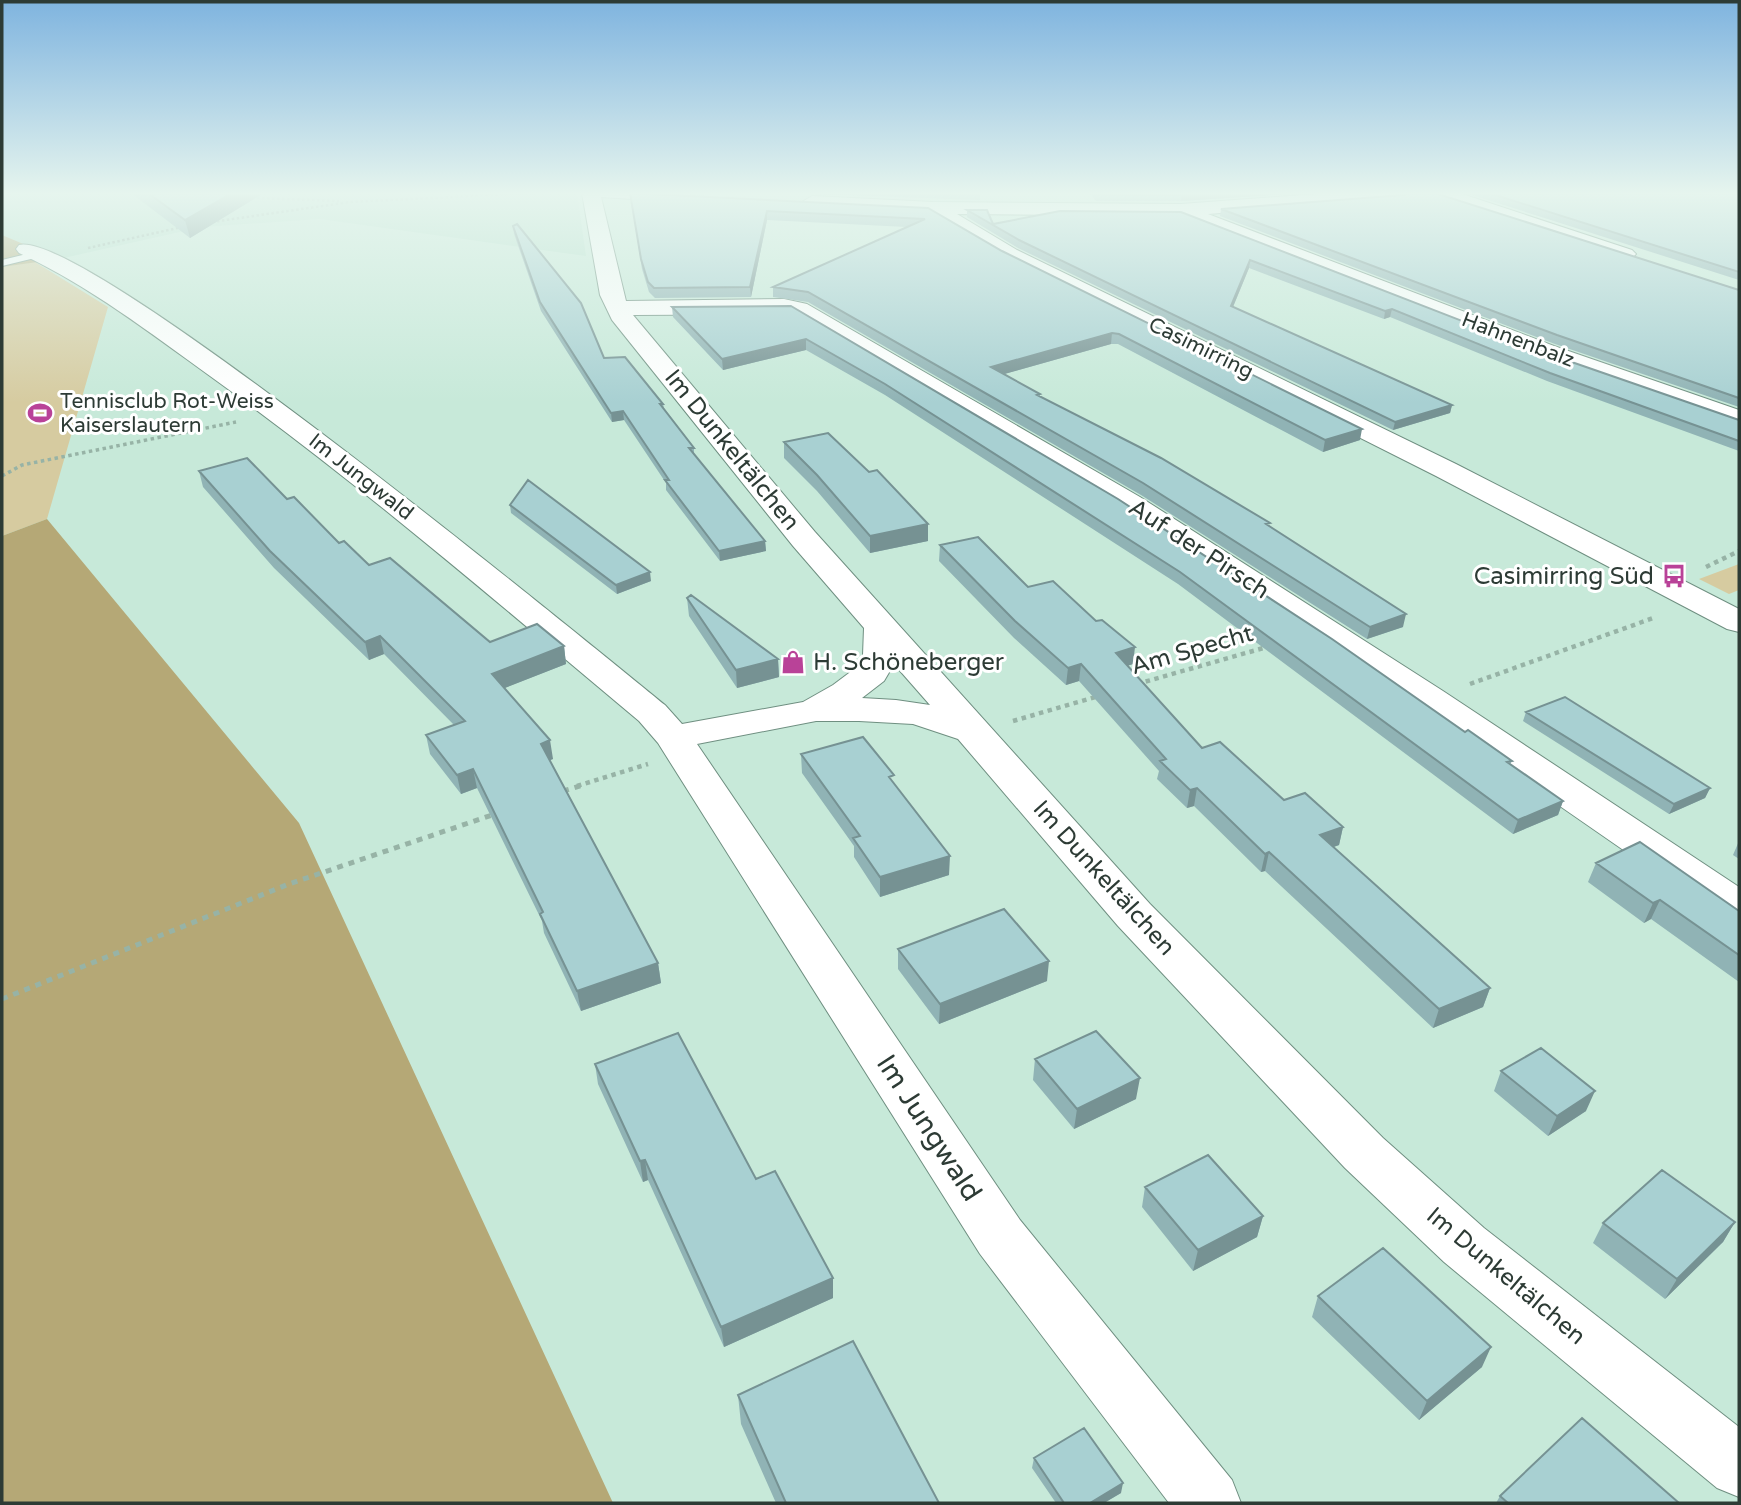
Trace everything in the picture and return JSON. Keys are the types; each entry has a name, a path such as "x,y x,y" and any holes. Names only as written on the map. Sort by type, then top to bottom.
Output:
{"street":[{"name":"Im Jungwald","path":"37,263 155,326 278,413 347,465 652,713 655,752 1000,1237 1209,1503"},
{"name":"Im Dunkeltälchen","path":"605,263 611,295 617,308 804,539 881,628 989,728 1134,915 1364,1153 1464,1245 1739,1466"},
{"name":"Casimirring","path":"1029,263 1397,446 1739,622"},
{"name":"Hahnenbalz","path":"1318,263 1545,351 1739,419"},
{"name":"Auf der Pirsch","path":"617,308 784,306 799,309 1129,503 1430,699 1739,908"},
{"path":"814,711 846,693 871,673 881,655 881,628"},
{"path":"655,752 814,711 895,709 989,728"}],"path":[{"path":"2,476 22,465 278,413"},
{"path":"1704,568 1739,551"},
{"path":"1460,688 1656,617"},
{"name":"Am Specht","path":"1132,686 1273,645"},
{"name":"Am Specht","path":"989,728 1106,694"},
{"path":"559,792 655,752"},
{"path":"2,999 289,884 507,810"}],"shaded area":[{"path":"2,263 29,263 2,267"},
{"name":"Tennisclub Rot-Weiss Kaiserslautern","path":"37,263 108,307 47,519 2,536 2,267"},
{"path":"47,519 299,823 613,1503 2,1503 2,536"},
{"path":"1739,564 1739,590 1729,594 1699,579"}],"building":[{"path":"526,263 549,263 581,303 604,358 625,357 694,448 689,448 765,541 719,551 665,480 669,480 623,411 611,413 540,302"},
{"path":"642,263 755,263 750,287 654,288 648,282"},
{"path":"826,263 1027,263 1362,429 1325,440 1119,334 1112,333 991,367 1040,394 1037,395 1161,458 1270,523 1266,524 1406,614 1370,627 1143,483 808,292 773,287"},
{"path":"1067,263 1249,263 1231,306 1452,405 1395,422"},
{"path":"1259,263 1313,263 1537,350 1739,420 1739,441 1550,373 1392,309 1385,311"},
{"path":"1366,263 1655,263 1739,290 1739,398 1557,335"},
{"path":"1711,263 1739,263 1739,272"},
{"path":"791,306 1118,499 1332,639 1465,732 1468,730 1512,761 1507,762 1563,801 1518,820 1180,572 885,384 806,339 722,359 672,307"},
{"path":"828,433 869,472 877,470 928,524 870,536 784,442"},
{"path":"247,458 287,499 294,497 339,543 344,541 369,565 390,558 490,642 537,624 564,646 492,674 550,740 541,744 658,963 577,991 540,914 543,912 473,769 457,775 426,735 465,721 380,636 365,642 270,551 199,471"},
{"path":"528,480 650,572 616,585 510,505"},
{"path":"978,537 1028,587 1053,581 1096,621 1102,620 1135,647 1116,653 1202,748 1220,742 1284,800 1305,793 1343,827 1320,835 1490,988 1439,1009 1269,852 1265,854 1197,788 1190,790 1160,761 1166,759 1081,664 1068,668 1015,621 940,545"},
{"path":"691,595 778,659 736,670 687,598"},
{"path":"1565,697 1710,788 1674,804 1526,712"},
{"path":"863,737 894,775 889,777 950,856 880,877 853,838 860,836 801,754"},
{"path":"1640,842 1739,911 1739,955 1660,900 1653,903 1596,863"},
{"path":"1004,909 1049,961 940,1004 898,949"},
{"path":"1096,1031 1140,1078 1077,1109 1035,1059"},
{"path":"678,1033 756,1179 775,1171 833,1278 721,1327 645,1160 640,1161 595,1064"},
{"path":"1541,1048 1595,1091 1557,1116 1501,1071"},
{"path":"1208,1155 1263,1216 1198,1250 1145,1187"},
{"path":"1662,1170 1735,1222 1677,1279 1603,1223"},
{"path":"1383,1248 1491,1347 1427,1401 1318,1296"},
{"path":"853,1341 939,1503 786,1503 738,1395"},
{"path":"1582,1418 1679,1503 1508,1503 1500,1496"},
{"path":"1084,1428 1123,1483 1090,1503 1064,1503 1034,1458"}],"place":[{"name":"Tennisclub Rot-Weiss Kaiserslautern","path":"40,413"},
{"name":"Casimirring Süd","path":"1674,576"},
{"name":"H. Schöneberger","path":"793,662"}]}
